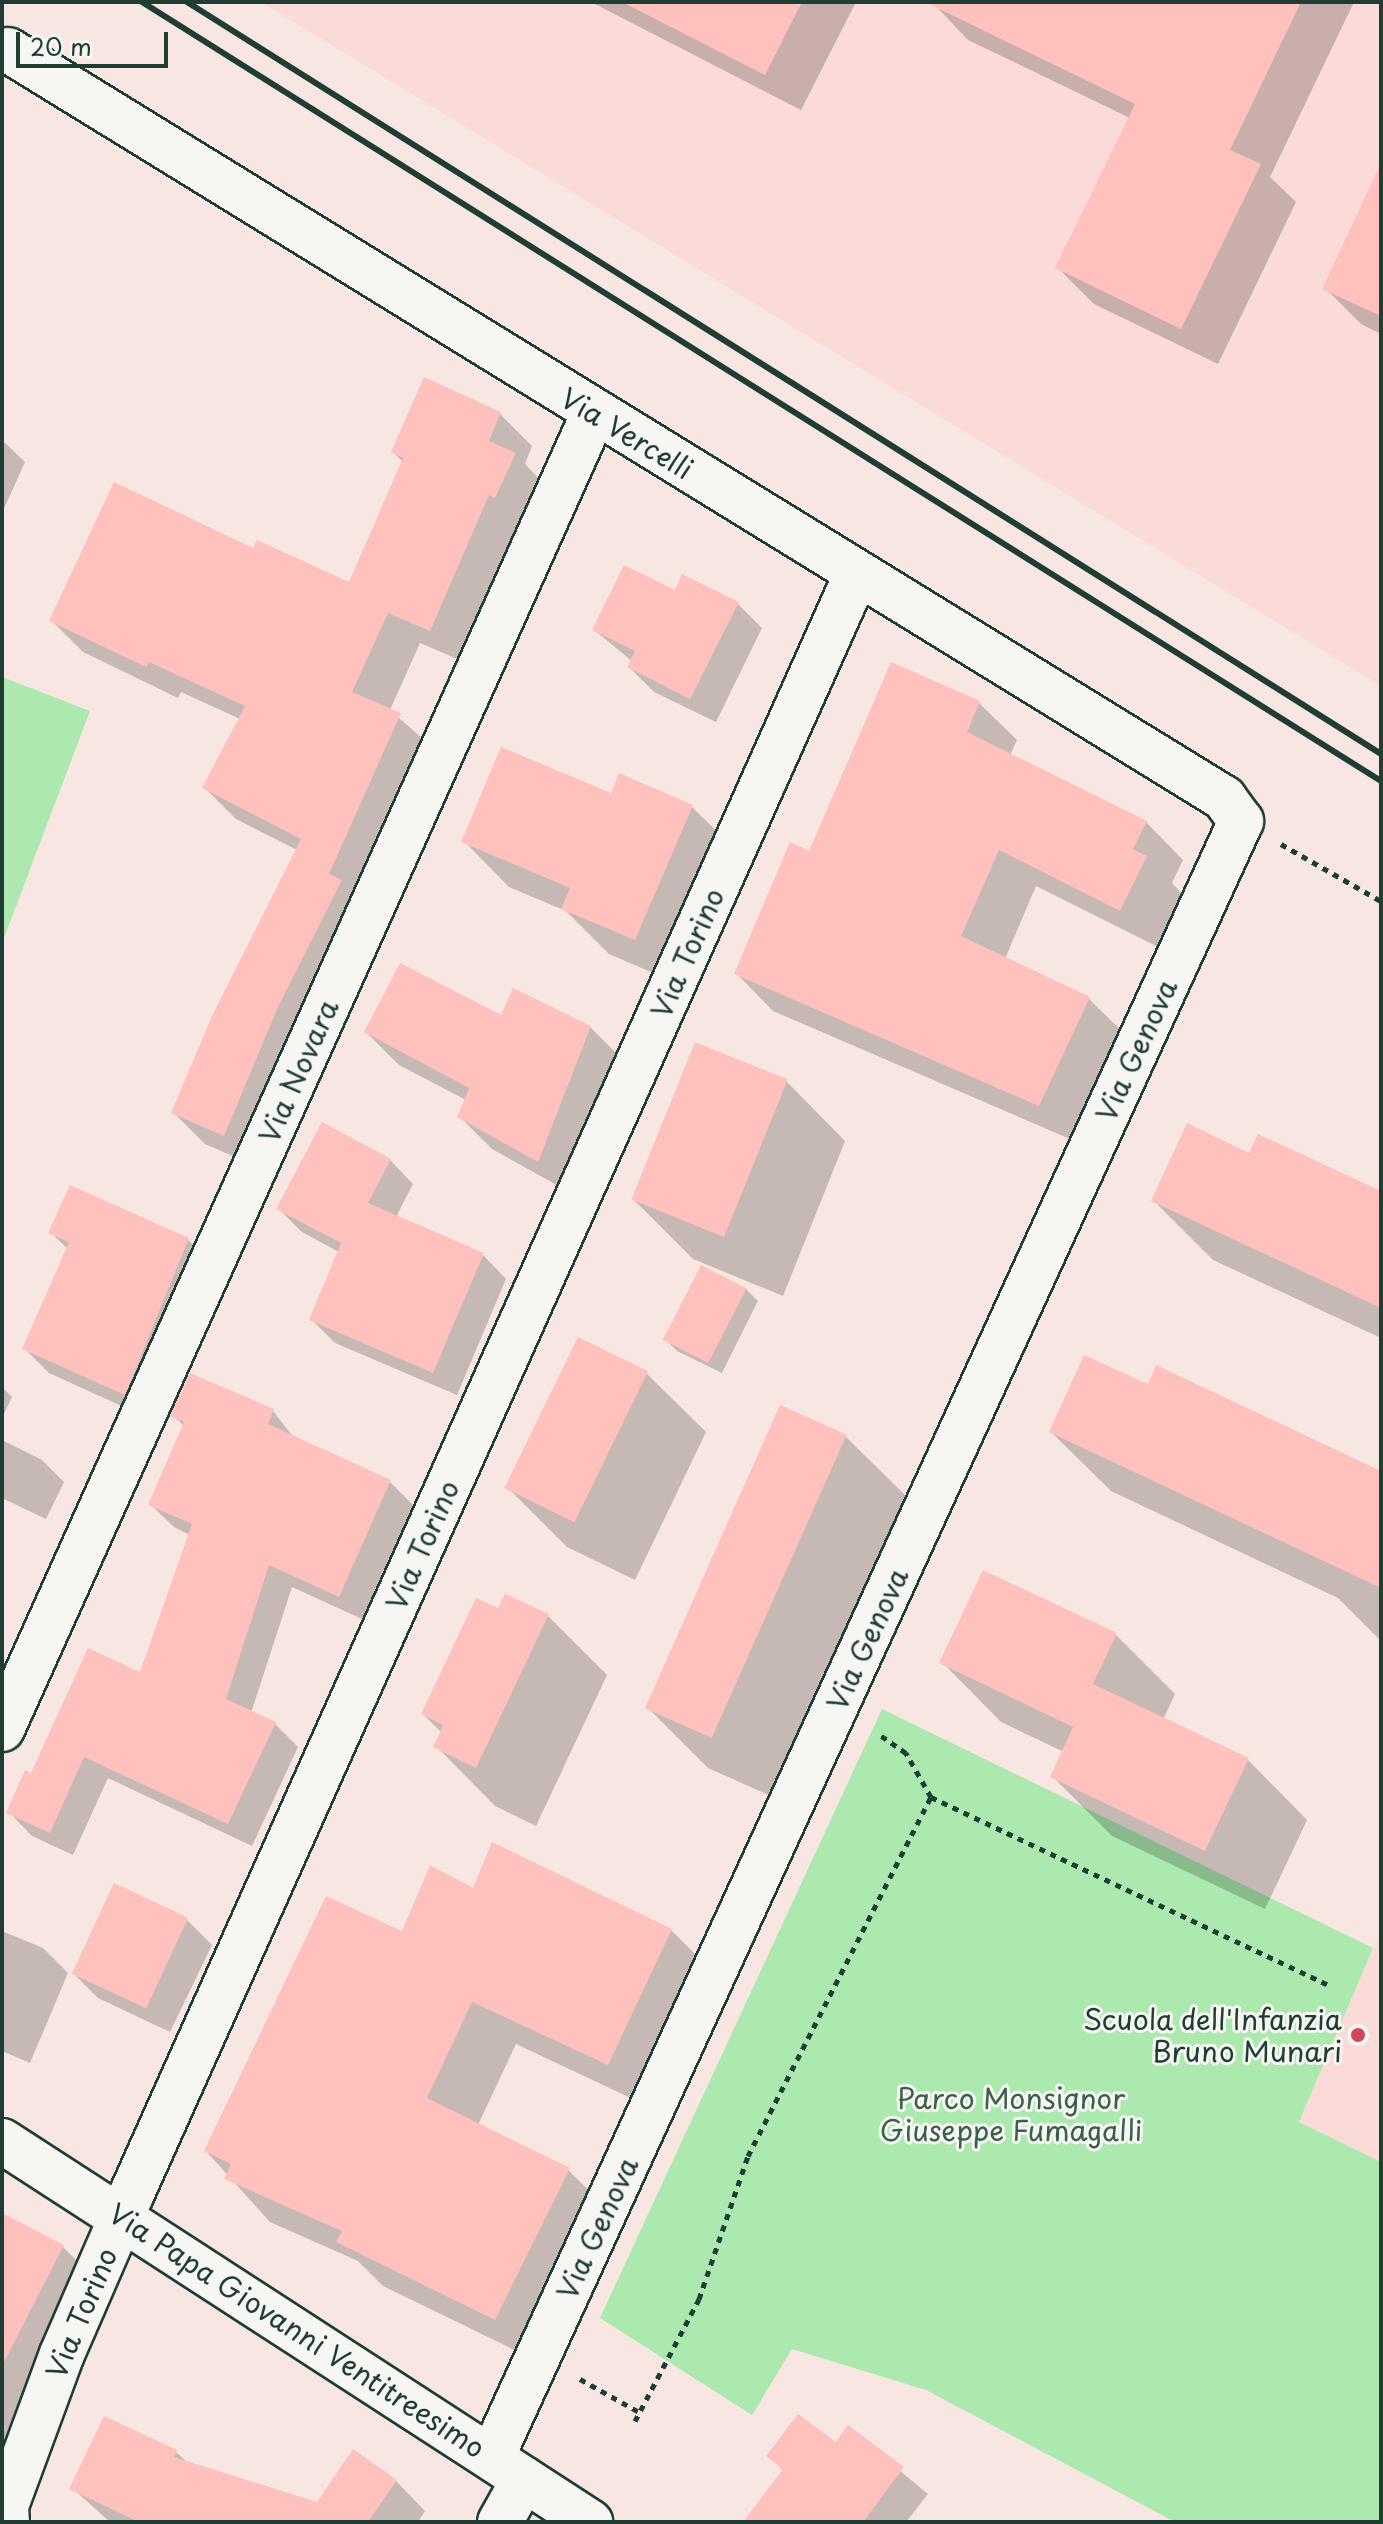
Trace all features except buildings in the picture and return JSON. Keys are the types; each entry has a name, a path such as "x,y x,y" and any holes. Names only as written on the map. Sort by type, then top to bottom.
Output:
{"street":[{"name":"Via Vercelli","path":"8,50 1224,798 1241,821"},
{"name":"Via Novara","path":"2,1729 594,413"},
{"name":"Via Torino","path":"7,2522 6,2506 62,2354 122,2216 857,573"},
{"name":"Via Genova","path":"500,2522 508,2468 836,1705 1241,821"},
{"name":"Via Papa Giovanni Ventitreesimo","path":"2,2141 590,2522"}],"path":[{"path":"1241,821 1381,901"},
{"path":"836,1705 906,1753 931,1797 1327,1984"},
{"path":"635,2421 699,2299 748,2156 931,1797"}],"shaded area":[{"path":"261,2 1381,2 1381,686"},
{"name":"Scuola dell'Infanzia Bruno Munari","path":"1381,1931 1381,2162 1299,2122"}],"green space":[{"path":"2,677 90,711 2,943"},
{"name":"Parco Monsignor Giuseppe Fumagalli","path":"882,1709 1373,1948 1299,2122 1381,2162 1381,2522 1175,2522 926,2390 792,2349 752,2415 600,2318"}],"railway":[{"path":"142,2 1381,781"},
{"path":"187,2 1381,754"}],"place":[{"name":"Scuola dell'Infanzia Bruno Munari","path":"1358,2035"}]}
